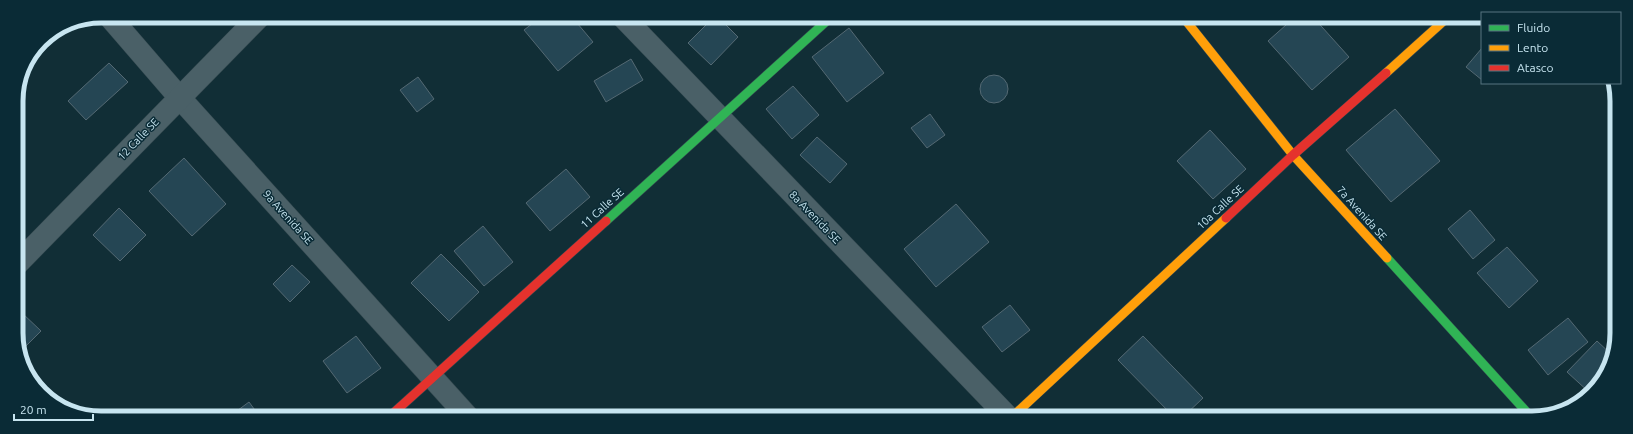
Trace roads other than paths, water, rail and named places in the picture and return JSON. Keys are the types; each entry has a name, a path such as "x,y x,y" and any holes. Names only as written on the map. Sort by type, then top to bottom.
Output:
{"street":[{"name":"9a Avenida SE","path":"115,23 179,97 462,411"},
{"name":"12 Calle SE","path":"23,258 253,23"},
{"name":"8a Avenida SE","path":"629,23 1002,411"},
{"name":"11 Calle SE","path":"396,411 824,23"},
{"name":"7a Avenida SE","path":"1188,23 1292,155 1526,411"},
{"name":"10a Calle SE","path":"1018,411 1292,155 1440,23"}]}
